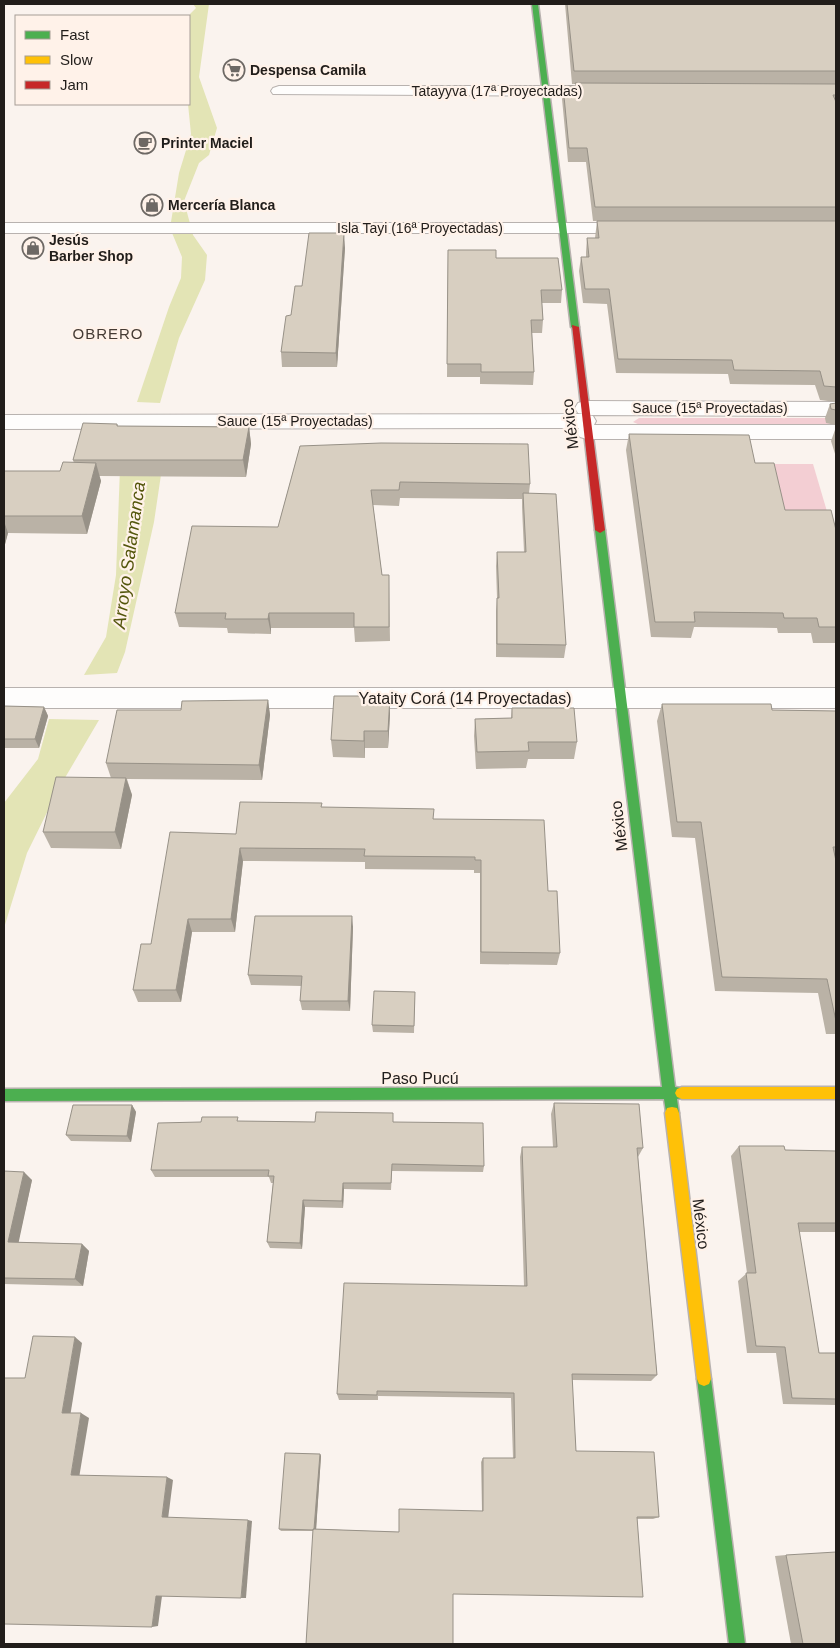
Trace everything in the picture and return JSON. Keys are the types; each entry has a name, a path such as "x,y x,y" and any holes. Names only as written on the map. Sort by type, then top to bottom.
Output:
{"street":[{"name":"México","path":"535,4 737,1644"},
{"name":"Tatayyva (17ª Proyectadas)","path":"279,91 613,91"},
{"name":"Isla Tayi (16ª Proyectadas)","path":"4,228 650,228"},
{"name":"Sauce (15ª Proyectadas)","path":"586,421 836,409"},
{"name":"Sauce (15ª Proyectadas)","path":"4,422 586,421 836,432"},
{"name":"Yataity Corá (14 Proyectadas)","path":"4,698 836,698"},
{"name":"Paso Pucú","path":"4,1095 836,1093"}],"shaded area":[{"path":"639,418 836,418 836,425 640,425 633,422"},
{"path":"769,464 813,464 831,525 784,525"}],"water":[{"path":"193,4 209,4 199,77 217,128 209,155 199,163 184,201 193,235 207,255 205,280 179,338 160,403 137,402 169,307 181,278 182,257 170,228 179,173 191,134 188,105 190,105 190,15 196,8"},
{"name":"Arroyo Salamanca","path":"121,441 166,441 154,522 125,652 117,673 84,675 106,637 116,575"},
{"path":"49,719 99,720 59,788 27,853 4,928 4,803 38,759"}],"building":[{"path":"567,4 836,4 836,71 574,71"},
{"path":"575,83 836,84 836,95 833,95 836,102 836,207 595,207 587,148 569,148 563,86 576,86"},
{"path":"597,221 836,221 836,387 824,386 820,371 734,370 732,360 618,359 609,289 585,289 581,257 589,257 587,238 599,238"},
{"path":"309,233 344,233 336,353 281,352 286,316 291,315 295,286 302,286"},
{"path":"448,250 496,250 496,258 558,258 562,290 541,290 543,320 531,320 534,372 481,372 481,364 447,364"},
{"path":"836,403 836,410 831,409 830,404"},
{"path":"83,423 117,424 117,426 249,427 243,460 73,460"},
{"path":"629,434 749,435 755,463 774,463 785,510 831,510 836,530 836,627 819,627 817,618 784,618 783,613 694,612 695,622 655,622"},
{"path":"381,443 528,444 530,484 400,482 399,490 371,490 382,575 389,575 389,627 354,627 354,613 269,613 268,619 225,619 226,613 175,613 192,526 278,527 300,446"},
{"path":"63,462 96,463 82,516 4,516 4,471 60,471"},
{"path":"523,493 556,494 566,645 497,644 497,598 499,598 497,552 526,552"},
{"path":"334,696 390,696 388,731 364,731 364,741 331,740"},
{"path":"268,700 259,765 106,763 117,710 181,710 182,701"},
{"path":"662,704 771,704 772,710 836,711 836,847 833,847 836,861 836,1021 827,979 722,977 701,822 677,822"},
{"path":"4,706 44,707 35,739 4,739"},
{"path":"512,708 574,708 577,742 528,742 529,751 477,752 475,719 512,718"},
{"path":"56,777 126,778 115,832 43,832"},
{"path":"240,802 322,803 321,807 434,809 433,819 544,820 548,891 557,891 560,953 481,952 481,860 475,860 475,857 364,856 365,849 240,848 231,919 188,919 176,990 133,990 141,944 151,944 170,832 236,834"},
{"path":"255,916 352,916 348,1001 300,1001 302,976 248,975"},
{"path":"374,991 415,992 414,1026 372,1025"},
{"path":"554,1103 639,1104 643,1148 637,1148 657,1375 572,1374 576,1451 654,1452 659,1517 637,1517 643,1597 453,1594 453,1644 306,1644 313,1529 399,1532 399,1509 483,1511 483,1458 515,1458 514,1393 377,1391 377,1395 337,1394 344,1283 527,1286 522,1147 557,1147"},
{"path":"73,1105 132,1105 127,1136 66,1135"},
{"path":"316,1112 393,1113 393,1122 483,1123 484,1166 392,1164 391,1183 343,1183 342,1201 303,1200 300,1243 267,1242 274,1176 268,1176 269,1170 151,1170 158,1123 201,1122 202,1117 238,1117 237,1121 315,1122"},
{"path":"739,1146 784,1146 785,1150 836,1151 836,1223 798,1223 819,1353 836,1353 836,1399 792,1398 785,1347 756,1346 746,1273 756,1273"},
{"path":"4,1171 24,1172 8,1242 82,1244 75,1279 4,1278"},
{"path":"33,1336 75,1337 62,1413 81,1413 71,1475 167,1477 162,1517 248,1520 241,1598 156,1596 152,1627 4,1624 4,1378 25,1378"},
{"path":"285,1453 320,1454 313,1530 279,1529"},
{"path":"836,1552 836,1644 803,1644 786,1555"}],"traffic: fast":[{"path":"535,4 575,327"},
{"path":"600,530 672,1113"},
{"path":"4,1095 682,1093"},
{"path":"704,1379 737,1644"}],"traffic: slow":[{"path":"682,1093 836,1093"},
{"path":"672,1113 704,1379"}],"traffic: jam":[{"path":"575,327 600,530"}],"place":[{"name":"Despensa Camila","path":"234,70"},
{"name":"Printer Maciel","path":"145,143"},
{"name":"Mercería Blanca","path":"152,205"},
{"name":"Jesús Barber Shop","path":"33,248"}],"district":[{"name":"OBRERO","path":"108,333"}]}
